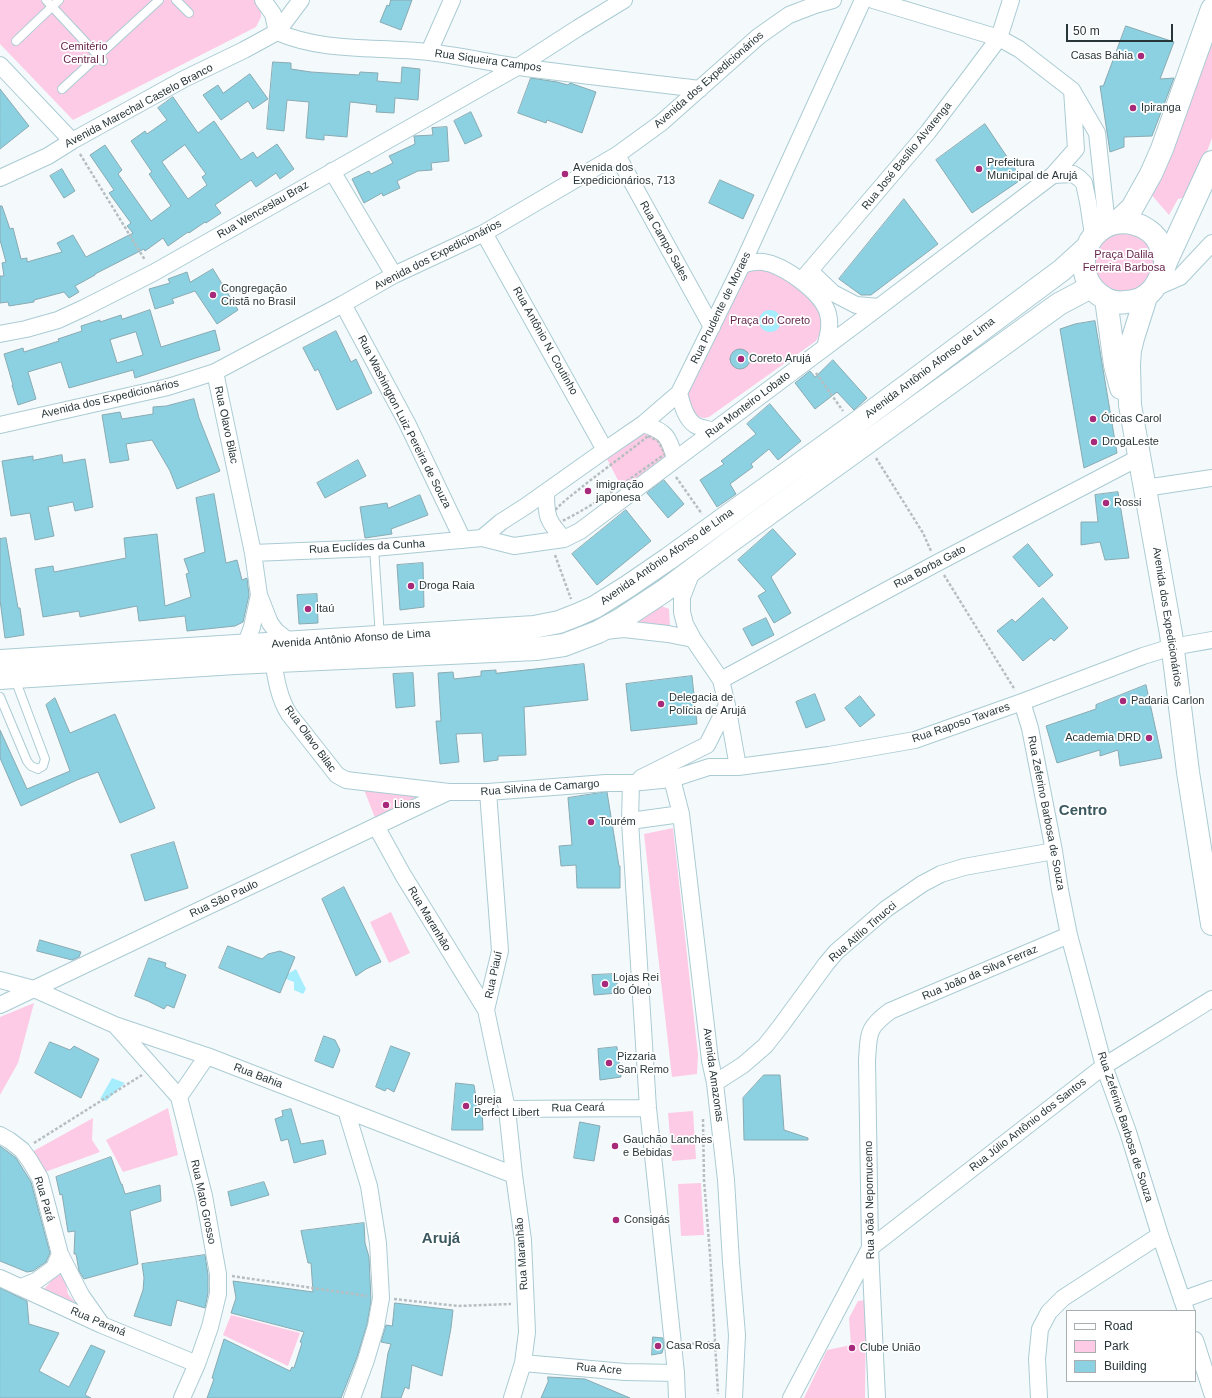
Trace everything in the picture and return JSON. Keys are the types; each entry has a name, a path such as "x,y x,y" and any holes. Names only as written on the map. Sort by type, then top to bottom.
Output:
{"main road":[{"name":"Avenida Antônio Afonso de Lima","path":"5,672 197,657 273,661 380,637 534,627 558,622 595,607 681,550 854,425 1062,270 1101,233 1132,208 1151,174 1162,149 1210,18"},
{"path":"1166,262 1157,239 1149,231 1139,225 1128,222 1101,233 1083,262 1085,276 1098,293 1118,303 1132,302 1150,292 1162,275 1166,262 1212,162"},
{"name":"Avenida dos Expedicionários","path":"1150,292 1130,350 1130,405 1204,830 1212,924"},
{"name":"Avenida Antônio Afonso de Lima","path":"197,657 246,646 291,643 323,650 536,649 564,645 598,632 620,620 664,591 1059,304 1098,293"},
{"name":"Avenida dos Expedicionários","path":"1098,293 1120,386 1130,405"},
{"path":"681,550 694,569"},
{"path":"534,627 536,649"}],"street":[{"path":"263,0 273,14 277,32"},
{"path":"277,32 302,0"},
{"path":"429,52 452,0"},
{"name":"Rua Wenceslau Braz","path":"0,334 26,329 58,320 153,273 519,66 624,0"},
{"name":"Avenida dos Expedicionários","path":"0,425 168,387 215,372 394,275 484,233 617,155 661,123 759,36 789,15 832,0"},
{"name":"Rua Prudente de Moraes","path":"482,538 501,522 643,424 679,393 742,265 862,0"},
{"path":"873,0 999,38 1020,49 1072,90 1096,133 1101,233"},
{"name":"Rua José Basílio Alvarenga","path":"805,276 928,132 999,38 1011,0"},
{"name":"Rua Siqueira Campos","path":"277,32 305,42 352,48 429,52 519,66 700,89"},
{"name":"Avenida Marechal Castelo Branco","path":"0,178 48,156 72,141 184,79 277,32"},
{"path":"0,65 72,141"},
{"name":"Rua Monteiro Lobato","path":"482,538 514,546 557,540 580,531 1053,175 1076,149 1072,90"},
{"name":"Rua Campo Sales","path":"617,155 712,327"},
{"path":"332,171 394,275"},
{"path":"1053,175 1073,174 1084,183 1088,202 1101,233"},
{"name":"Rua Antônio N. Coutinho","path":"484,233 605,450"},
{"path":"1150,292 1180,277 1212,243"},
{"path":"742,265 752,262 764,262 805,276 856,305 879,307"},
{"path":"805,276 824,304 828,314 830,326 825,348"},
{"name":"Rua Washington Luiz Pereira de Souza","path":"343,304 407,423 463,540"},
{"name":"Rua Olavo Bilac","path":"215,372 252,553 259,595 270,623 276,631 291,643"},
{"path":"679,393 683,407 695,425 714,431"},
{"path":"643,424 662,432 669,441 671,462"},
{"name":"Rua Borba Gato","path":"721,680 936,563 1140,457"},
{"path":"1145,488 1212,478"},
{"path":"546,492 547,517 557,540"},
{"name":"Rua Euclídes da Cunha","path":"252,553 374,548 482,538"},
{"path":"694,569 682,597 682,612 685,624 693,639 721,680 728,705 738,767"},
{"name":"Rua Olavo Bilac","path":"246,646 259,595"},
{"path":"598,632 624,629 668,634 693,639"},
{"name":"Rua Raposo Tavares","path":"672,779 709,767 738,767 829,755 915,740 1022,702 1143,656 1172,647 1212,640"},
{"name":"Rua Olavo Bilac","path":"273,661 284,705 289,714 337,775 346,780 449,792"},
{"name":"Rua Zeferino Barbosa de Souza","path":"1022,702 1030,728 1069,935 1104,1066 1128,1132 1184,1306"},
{"path":"709,767 707,745 728,705"},
{"path":"677,1398 676,1373 648,1108 630,821 631,783 707,745"},
{"name":"Rua Silvina de Camargo","path":"449,792 488,792 672,779"},
{"name":"Avenida Amazonas","path":"672,779 681,814 709,1053 715,1083 726,1180 737,1335 731,1397"},
{"name":"Rua São Paulo","path":"0,1005 449,792"},
{"name":"Rua Piauí","path":"488,792 500,951 486,1010 507,1109"},
{"path":"630,821 681,814"},
{"name":"Rua Maranhão","path":"376,826 403,876 486,1010"},
{"name":"Rua Atílio Tinucci","path":"715,1083 743,1065 765,1046 836,952 886,909 922,884 941,874 964,867 1054,850"},
{"name":"Rua João da Silva Ferraz","path":"890,1011 1069,935"},
{"name":"Rua Bahia","path":"0,980 34,990 115,1025 207,1056 514,1175"},
{"name":"Rua Júlio Antônio dos Santos","path":"870,1248 1104,1066 1212,999"},
{"name":"Rua João Nepomucemo","path":"877,1398 870,1248 867,1060 868,1038 872,1028 877,1021 890,1011"},
{"name":"Rua Mato Grosso","path":"115,1025 179,1097 204,1196 218,1274 218,1294 210,1327 197,1364 182,1398"},
{"path":"179,1097 207,1056"},
{"name":"Rua Ceará","path":"507,1109 648,1108"},
{"name":"Rua Maranhão","path":"507,1109 523,1240 527,1332 523,1363 512,1398"},
{"path":"346,1110 369,1186 378,1243 381,1298 376,1326 366,1360 352,1398"},
{"name":"Rua Pará","path":"0,1135 22,1150 40,1178 60,1254 81,1295 102,1325"},
{"path":"1039,1398 1037,1359 1040,1329 1049,1312 1063,1298 1160,1235"},
{"path":"790,1398 870,1248"},
{"path":"21,1288 36,1281 54,1268 60,1254"},
{"name":"Rua Paraná","path":"0,1278 102,1325 197,1364"},
{"path":"1184,1306 1212,1289"},
{"path":"1196,1343 1212,1393"},
{"name":"Rua Acre","path":"523,1363 625,1372 676,1373"}],"lane":[{"path":"16,41 49,3 59,0"},
{"path":"62,89 101,58 159,0"},
{"path":"176,0 189,13"},
{"path":"49,3 101,58"},
{"path":"374,548 380,637"},
{"path":"0,697 27,761 31,766 38,769 43,766 45,759 5,672"}],"path":[{"path":"72,141 153,273"},
{"path":"807,361 854,425"},
{"path":"648,436 658,441 665,454 621,485 567,519 558,523 555,521 552,514 557,507 595,476 628,453 648,436"},
{"path":"867,443 923,533 936,563 1022,702"},
{"path":"671,462 712,528"},
{"path":"557,540 577,615"},
{"path":"22,1150 154,1068"},
{"path":"703,1112 704,1180 715,1342 731,1397"},
{"path":"218,1274 381,1298 458,1306 508,1304 525,1305"},
{"path":"680,1345 715,1342"}],"green space":[{"name":"Cemitério Central I","path":"0,0 256,0 261,6 261,17 256,27 73,120 0,44"},
{"path":"1212,44 1212,138 1190,196 1178,199 1169,215 1149,192"},
{"name":"Praça Dalila Ferreira Barbosa","path":"1124,232 1140,237 1145,241 1149,246 1154,262 1149,278 1145,283 1140,287 1124,292 1108,287 1103,283 1099,278 1094,262 1099,246 1103,241 1108,237"},
{"name":"Praça do Coreto","path":"758,267 784,275 810,299 819,311 822,325 820,332 816,341 709,417 701,418 693,412 686,402 688,390 744,275 750,269"},
{"path":"641,432 656,434 669,457 623,490 606,457"},
{"path":"651,602 669,609 670,628 634,628 634,618"},
{"path":"363,787 418,791 415,802 375,818"},
{"path":"673,828 698,1055 697,1074 672,1077 644,834"},
{"path":"391,912 410,953 389,963 370,922"},
{"path":"34,1003 18,1063 0,1095 0,1017"},
{"path":"168,1108 178,1155 123,1172 106,1140"},
{"path":"693,1111 696,1159 672,1161 668,1113"},
{"path":"93,1118 92,1140 100,1152 45,1172 30,1153"},
{"path":"701,1183 704,1235 681,1236 678,1184"},
{"path":"63,1268 68,1294 86,1316 32,1292 44,1289"},
{"name":"Clube União","path":"866,1300 865,1398 804,1398 827,1350 851,1345 849,1318 858,1301"},
{"path":"231,1315 300,1333 288,1366 223,1335"}],"water":[{"path":"770,310 778,313 781,321 778,329 770,332 762,329 759,321 762,313"},
{"path":"296,969 306,989 303,994 294,990 294,982 286,979 286,975"},
{"path":"112,1078 125,1083 106,1101 100,1099"}],"building":[{"path":"391,0 412,0 401,30 380,22 387,5 389,6"},
{"path":"1126,26 1174,42 1160,79 1174,78 1152,136 1124,137 1124,147 1110,152 1100,86 1103,86"},
{"path":"273,62 291,63 291,69 311,72 359,75 360,72 378,73 377,81 401,83 402,67 420,69 418,100 395,98 394,113 376,112 377,105 350,102 347,137 324,135 324,140 306,138 309,102 287,100 284,131 267,129"},
{"path":"250,74 268,99 253,109 248,101 221,120 203,95 218,85 223,93"},
{"path":"531,78 568,85 570,83 596,92 582,133 547,120 546,123 518,113"},
{"path":"0,89 29,126 0,149"},
{"path":"173,97 198,133 214,121 241,160 253,152 257,158 277,144 294,169 280,179 276,173 256,187 251,180 215,205 221,213 206,223 205,222 189,233 188,232 168,246 163,238 145,251 144,249 95,274 75,286 79,292 69,298 64,292 34,300 34,302 9,306 8,302 0,303 0,276 4,276 2,263 6,262 0,240 0,206 2,206 10,229 13,228 21,259 27,258 27,262 62,252 57,243 73,235 86,257 133,233 127,226 131,223 109,193 114,190 90,155 105,145 122,170 118,174 151,221 171,206 149,174 152,172 131,141 145,131 147,134 167,120 158,108","holes":["185,145 206,174 202,177 207,185 188,199 162,162"]},
{"path":"471,112 482,136 465,144 454,121"},
{"name":"Prefeitura Municipal de Arujá","path":"985,124 1022,179 972,213 936,160"},
{"path":"447,127 449,161 431,163 432,170 418,171 397,181 400,188 383,196 382,193 364,203 352,179 369,171 371,174 393,163 389,156 415,144 414,136 433,135 432,128"},
{"path":"62,169 75,191 64,198 50,176"},
{"path":"720,180 754,195 743,219 709,203"},
{"path":"904,199 938,244 871,295 861,295 839,279"},
{"name":"Congregação Cristã no Brasil","path":"213,269 238,310 217,324 195,291 172,299 174,303 155,309 149,289 170,283 168,279 187,272 190,282"},
{"path":"150,310 161,347 215,330 220,350 135,378 133,370 69,388 61,362 28,372 36,399 18,405 4,354 23,348 24,352 59,341 58,339 82,331 81,326 100,320 100,322 121,315 122,319","holes":["136,332 143,355 117,363 110,340"]},
{"path":"1095,321 1117,453 1084,468 1060,329 1075,324"},
{"path":"336,331 351,362 356,359 372,393 337,410 318,369 315,371 303,348"},
{"name":"Coreto Arujá","path":"736,349 744,349 750,355 750,363 744,369 736,369 730,363 730,355"},
{"path":"833,360 867,398 854,410 837,392 815,409 795,383 810,371 815,377"},
{"path":"194,399 199,418 220,471 177,489 170,471 152,440 126,444 129,460 110,463 102,415 120,412 122,419 153,414 153,407 166,406"},
{"path":"770,404 801,441 778,460 769,449 751,464 753,467 730,484 736,494 717,507 700,480 724,464 721,461 756,434 747,424"},
{"path":"62,455 63,463 85,459 93,507 75,511 73,502 48,507 54,536 35,540 30,513 11,516 2,461 33,456 33,460"},
{"path":"358,460 366,476 325,498 317,483"},
{"path":"664,480 684,504 668,518 647,493"},
{"path":"1118,492 1129,558 1105,560 1100,542 1081,545 1081,522 1098,522 1095,495"},
{"path":"214,494 226,563 237,560 242,580 247,578 249,595 243,622 235,626 187,631 185,616 139,621 137,606 80,617 79,611 43,617 35,569 53,566 54,572 126,558 124,538 157,534 165,606 191,597 186,574 189,573 184,559 205,552 196,498"},
{"path":"420,495 428,515 391,529 392,534 365,538 360,507 387,503 388,508"},
{"path":"626,510 651,541 597,585 572,554"},
{"path":"773,529 796,554 771,577 791,613 774,623 758,596 766,591 738,560"},
{"path":"6,538 24,635 5,638 0,600 0,539"},
{"path":"1028,544 1053,575 1039,587 1013,557"},
{"name":"Droga Raia","path":"423,563 424,607 400,610 397,565"},
{"name":"Itaú","path":"317,594 318,623 299,624 297,595"},
{"path":"1043,598 1068,628 1054,641 1051,638 1023,661 997,631 1012,619 1015,622"},
{"path":"766,618 774,635 752,646 743,629"},
{"path":"584,664 588,700 524,707 526,755 498,756 498,760 484,762 482,733 456,734 459,762 440,764 436,721 441,721 438,673 453,672 454,679 481,676 481,671 496,670 496,673"},
{"path":"413,673 415,706 396,708 393,674"},
{"name":"Delegacia de Polícia de Arujá","path":"692,676 697,724 631,731 626,684"},
{"path":"1146,685 1162,758 1120,766 1118,750 1100,756 1100,750 1057,763 1046,726 1096,709 1096,705"},
{"path":"815,694 825,720 806,728 796,702"},
{"path":"860,696 875,715 860,727 845,708"},
{"path":"55,698 70,733 115,714 155,808 120,823 98,772 21,806 0,758 0,730 27,789 70,771 46,705"},
{"name":"Tourém","path":"607,792 620,866 620,888 577,888 576,865 561,866 559,846 572,845 568,798"},
{"path":"174,842 188,888 145,901 131,855"},
{"path":"344,887 381,962 366,969 356,976 322,899"},
{"path":"40,940 81,952 79,957 72,960 37,951"},
{"path":"228,946 262,959 268,954 280,951 295,957 280,993 219,968"},
{"path":"149,958 166,963 165,967 186,975 174,1008 167,1005 164,1009 135,996"},
{"name":"Lojas Rei do Óleo","path":"616,974 618,993 594,995 592,975"},
{"path":"324,1036 335,1040 340,1050 333,1068 315,1061"},
{"path":"50,1042 70,1050 74,1046 99,1059 81,1098 35,1073"},
{"path":"391,1046 410,1053 394,1092 387,1088 385,1091 376,1087"},
{"name":"Pizzaria San Remo","path":"617,1047 621,1077 600,1080 598,1049"},
{"path":"764,1075 780,1075 784,1130 808,1138 808,1140 744,1140 743,1098"},
{"name":"Igreja Perfect Libert","path":"456,1083 474,1085 478,1110 482,1109 483,1130 452,1130"},
{"path":"291,1109 301,1144 323,1140 326,1154 294,1163 288,1139 281,1141 275,1119 283,1116 282,1111"},
{"path":"580,1122 600,1126 594,1161 574,1158"},
{"path":"0,1146 16,1158 31,1182 50,1253 46,1262 33,1271 27,1272 0,1261"},
{"path":"111,1157 125,1194 160,1185 161,1201 130,1211 138,1264 84,1279 79,1271 76,1254 74,1254 75,1231 68,1232 62,1194 60,1195 56,1177"},
{"path":"264,1182 269,1195 231,1206 228,1192"},
{"path":"364,1223 365,1243 369,1257 371,1301 367,1324 357,1357 341,1398 207,1398 214,1379 212,1378 224,1339 290,1371 292,1367 294,1368 302,1343 300,1342 304,1332 231,1313 236,1298 233,1281 313,1292 311,1263 308,1263 301,1231"},
{"path":"205,1255 208,1275 208,1293 205,1308 177,1300 171,1326 134,1316 143,1290 144,1278 142,1264"},
{"path":"0,1288 27,1301 29,1324 59,1333 39,1371 69,1387 91,1345 105,1351 85,1395 91,1398 0,1398"},
{"path":"395,1303 453,1310 451,1328 442,1376 412,1365 409,1389 405,1387 401,1398 381,1398 388,1353 391,1344 381,1342 386,1325 392,1326"},
{"name":"Casa Rosa","path":"653,1337 663,1338 664,1346 662,1353 652,1355"},
{"path":"548,1377 585,1379 630,1398 541,1398 548,1382"}],"place":[{"name":"Casas Bahia","path":"1141,56"},
{"name":"Ipiranga","path":"1133,108"},
{"name":"Prefeitura Municipal de Arujá","path":"979,169"},
{"name":"Avenida dos Expedicionários, 713","path":"565,174"},
{"name":"Congregação Cristã no Brasil","path":"213,295"},
{"name":"Coreto Arujá","path":"741,359"},
{"name":"Óticas Carol","path":"1093,419"},
{"name":"DrogaLeste","path":"1094,442"},
{"name":"imigração japonesa","path":"588,491"},
{"name":"Rossi","path":"1106,503"},
{"name":"Droga Raia","path":"411,586"},
{"name":"Itaú","path":"308,609"},
{"name":"Padaria Carlon","path":"1123,701"},
{"name":"Delegacia de Polícia de Arujá","path":"661,704"},
{"name":"Academia DRD","path":"1149,738"},
{"name":"Lions","path":"386,805"},
{"name":"Tourém","path":"591,822"},
{"name":"Lojas Rei do Óleo","path":"605,984"},
{"name":"Pizzaria San Remo","path":"609,1063"},
{"name":"Igreja Perfect Libert","path":"466,1106"},
{"name":"Gauchão Lanches e Bebidas","path":"615,1146"},
{"name":"Consigás","path":"616,1220"},
{"name":"Casa Rosa","path":"658,1346"},
{"name":"Clube União","path":"852,1348"}],"district":[{"name":"Centro","path":"1083,811"},
{"name":"Arujá","path":"441,1239"}]}
